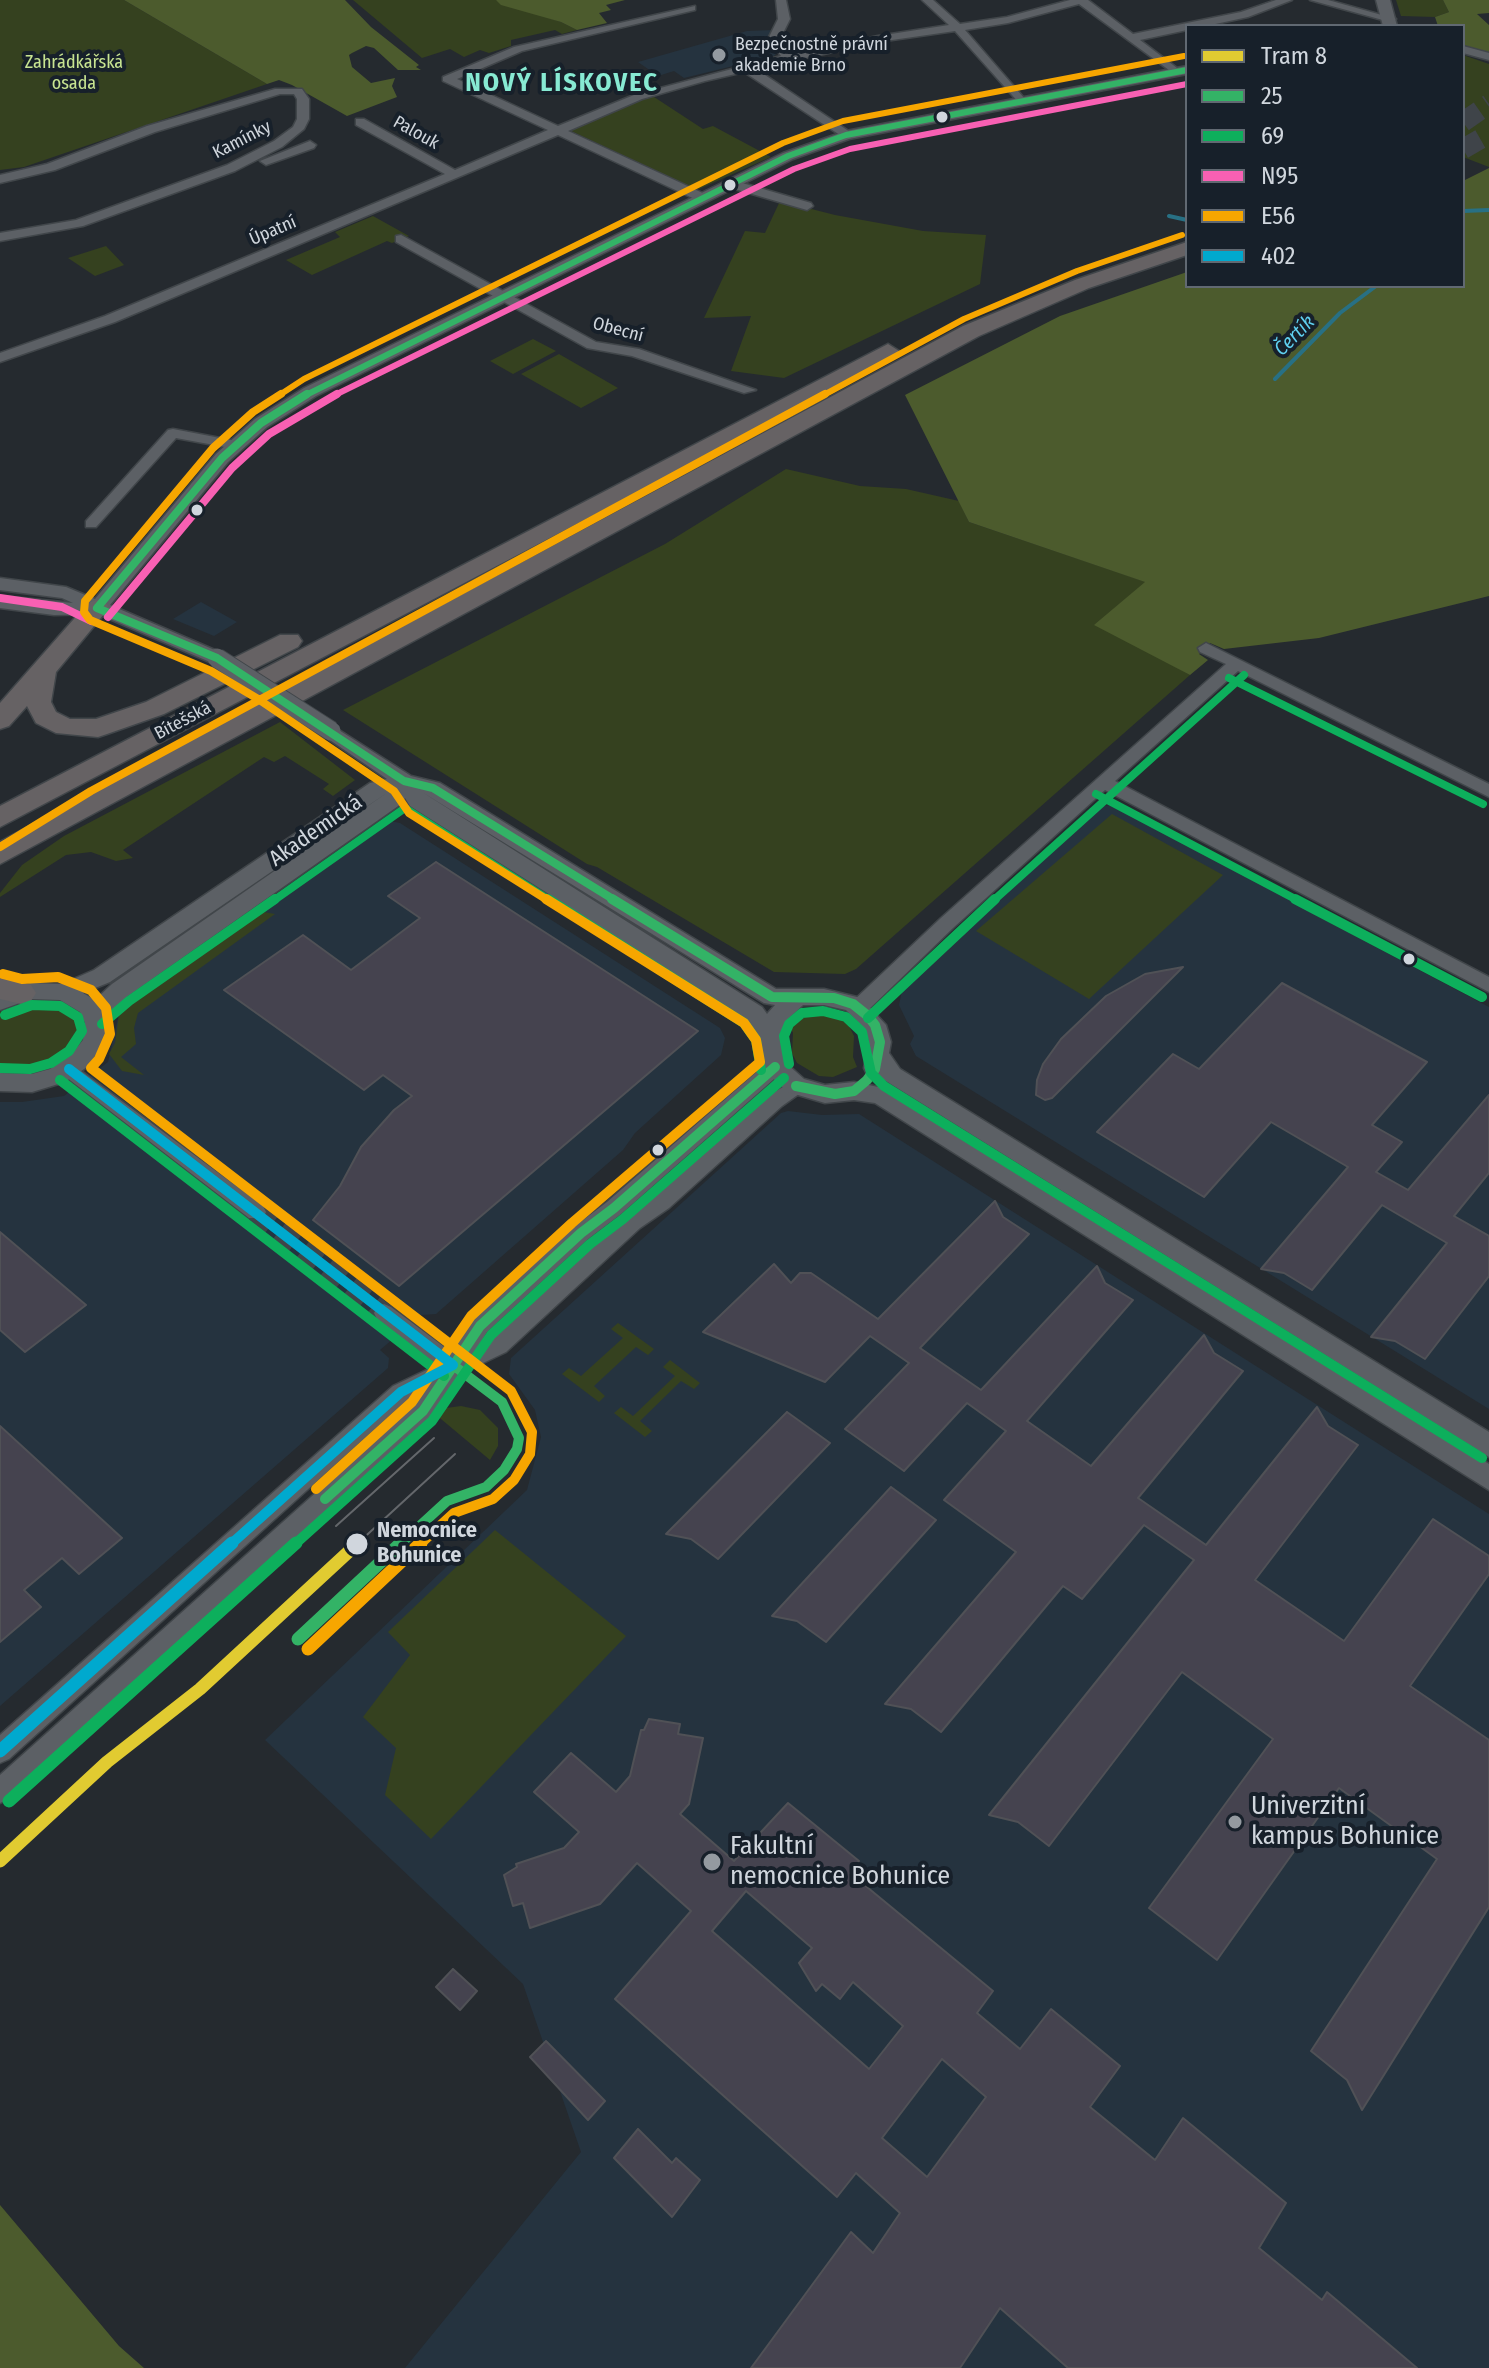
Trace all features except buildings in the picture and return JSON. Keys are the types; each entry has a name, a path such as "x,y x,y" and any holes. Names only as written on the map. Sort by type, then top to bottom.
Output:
{"highway":[{"name":"Bítešská","path":"0,818 948,320 1063,273 1185,230"},
{"name":"Bítešská","path":"0,854 971,331 1082,284 1185,249"},
{"path":"43,672 38,707 50,722 82,729 117,724 359,606 577,513"},
{"path":"0,720 97,608"},
{"path":"0,863 98,803"}],"street":[{"path":"781,0 784,19 774,39 788,58"},
{"path":"927,0 958,28 1020,100"},
{"path":"1082,0 1131,38 1180,70"},
{"name":"Úpatní","path":"0,358 110,319 638,97 745,67 878,39 1008,20 1082,0"},
{"path":"1198,24 1244,15 1287,0"},
{"path":"1315,0 1341,4 1390,22"},
{"path":"1383,0 1390,22"},
{"path":"691,8 518,49 447,79 703,198"},
{"path":"1131,38 1185,27"},
{"path":"1465,50 1489,57"},
{"path":"745,67 846,135"},
{"path":"0,602 54,609 97,608 236,445 261,423 310,392 788,156 846,135 1180,70"},
{"name":"Kamínky","path":"0,179 42,170 151,129 266,95 286,90 301,93 304,111 298,129 278,144 231,168 79,223 0,237"},
{"name":"Palouk","path":"360,122 454,174"},
{"path":"231,168 247,168 310,145"},
{"path":"732,184 807,206"},
{"name":"Obecní","path":"401,239 592,345 634,352 749,390"},
{"path":"91,524 173,433 236,445"},
{"path":"0,584 66,593 217,658 404,781 433,788 772,997 834,998 858,1008 875,1025 879,1055 884,1068 892,1075 1489,1446"},
{"path":"1206,648 1489,791"},
{"path":"858,1008 947,923 1235,665"},
{"path":"404,781 417,801 754,1013 769,1034 775,1067 796,1086 825,1094 854,1091 880,1095 1489,1478"},
{"name":"Akademická","path":"7,994 39,990 64,992 102,976 377,788 404,781"},
{"name":"Akademická","path":"93,1014 120,990 394,799 404,781"},
{"path":"1103,782 1489,985"},
{"path":"0,1082 32,1083 69,1069 93,1043 96,1033 93,1014 82,1001 64,992"},
{"path":"769,1034 778,1015 796,999"},
{"path":"854,1091 875,1069 879,1055"},
{"path":"0,1791 423,1411 480,1326 581,1233 614,1208 775,1067"},
{"path":"69,1069 256,1212"},
{"path":"0,1751 401,1392 498,1346 633,1222 662,1202 796,1086"},
{"path":"384,1313 453,1365"}],"shaded area":[{"name":"Bezpečnostně právní akademie Brno","path":"774,30 764,42 776,54 774,56 684,78 674,71 658,76 638,62 747,31"},
{"path":"201,602 237,622 214,636 173,619"},
{"path":"1119,804 1299,898 1317,916 1489,1007 1489,1409 916,1056 910,1044 914,1036 899,1005 903,986 1103,806"},
{"path":"390,821 400,823 720,1028 725,1038 721,1055 635,1133 623,1150 436,1314 421,1315 380,1350 389,1358 388,1368 0,1706 0,1102 64,1096 108,1062 119,1014 127,1003 381,824"},
{"path":"781,1113 822,1115 859,1114 1489,1514 1489,2368 405,2368 581,2152 523,1984 265,1740 527,1490 541,1437 535,1410 509,1374 511,1358"}],"green space":[{"name":"Zahrádkářská osada","path":"0,0 124,0 267,84 24,167 0,170"},
{"path":"124,0 345,0 421,70 398,70 374,48 366,46 352,53 349,55 352,67 371,83 395,78 392,86 397,97 347,116 292,85 279,80 267,84"},
{"path":"353,0 496,0 577,30 562,34 555,30 511,40 511,46 489,53 480,50 464,57 450,49 422,58"},
{"path":"496,0 625,0 606,5 611,10 599,13 607,23 577,30 561,22 501,5"},
{"path":"1396,0 1443,0 1449,12 1435,17 1401,16"},
{"path":"1443,0 1489,0 1489,13 1477,14 1489,25 1489,55 1465,48 1465,24 1437,24 1435,17 1449,12"},
{"path":"1465,56 1489,64 1489,167 1465,158"},
{"path":"651,95 703,129 713,126 771,157 697,190 569,130"},
{"path":"1489,168 1489,596 1319,638 1224,649 1210,643 1199,654 1208,660 1190,675 1094,625 1145,582 969,522 905,395 1060,316 1185,273 1185,288 1465,288 1465,180"},
{"path":"780,201 835,215 923,231 986,235 980,284 784,378 731,371 751,316 704,318 745,231 765,233"},
{"path":"373,216 409,236 392,243 387,241 312,275 286,260 340,237 335,232"},
{"path":"106,246 124,265 95,276 68,258"},
{"path":"533,339 556,351 513,374 490,361"},
{"path":"559,354 618,388 581,408 521,374"},
{"path":"786,469 860,486 906,489 959,501 969,522 1146,582 1114,609 1171,664 1190,675 856,969 845,974 774,972 597,867 587,864 343,710 665,544"},
{"path":"280,722 355,780 333,796 323,789 329,784 285,756 274,762 264,757 123,850 133,858 116,861 91,852 66,855 0,897 22,865 64,836"},
{"path":"1112,814 1223,875 1089,999 976,931"},
{"path":"253,910 275,914 138,1013 134,1028 136,1044 121,1057 144,1075 122,1071 109,1054 115,1043 119,1014 127,1003"},
{"path":"38,999 69,1004 80,1013 86,1024 85,1037 68,1062 34,1077 0,1074 0,1012 21,1002"},
{"path":"812,1014 839,1018 849,1026 854,1036 853,1057 857,1067 833,1077 819,1076 797,1063 792,1053 793,1033 789,1024"},
{"path":"618,1323 654,1349 648,1355 636,1347 594,1386 605,1396 599,1402 562,1374 569,1368 581,1376 623,1338 611,1329"},
{"path":"670,1360 700,1383 694,1389 681,1381 640,1421 652,1431 645,1437 614,1413 621,1407 633,1416 675,1376 663,1367"},
{"path":"461,1406 480,1410 498,1428 498,1446 490,1460 435,1414 446,1408"},
{"path":"495,1530 626,1636 431,1839 385,1795 396,1748 363,1717 410,1655 388,1632"},
{"path":"0,2205 119,2346 144,2368 0,2368"}],"waterway":[{"name":"Čertík","path":"1465,211 1489,210"},
{"name":"Čertík","path":"1169,216 1185,220"},
{"name":"Čertík","path":"1275,379 1340,313 1373,288"}],"tunnel":[{"path":"1465,121 1489,104"},
{"path":"1465,148 1489,134"},
{"path":"256,1212 384,1313"}],"tram line":[{"path":"336,1526 434,1438"},
{"path":"357,1544 455,1454"},
{"name":"8","path":"0,1861 107,1762 200,1689 357,1544"}],"transit line":[{"name":"E56","path":"316,1489 412,1402 471,1316 572,1223 760,1062 756,1040 744,1023 409,813 394,791 258,699 211,671 90,620 84,612 85,601 213,448 253,412 304,379 783,143 843,121 1184,56"},
{"name":"25","path":"97,608 222,458 261,423 310,392 788,156 846,135 1185,70"},
{"name":"N95","path":"108,617 232,468 269,434 317,404 794,169 850,149 1185,84"},
{"name":"E56","path":"0,847 91,791 964,319 1077,271 1182,235"},
{"name":"N95","path":"0,598 62,607 91,621"},
{"name":"25","path":"97,608 217,658 404,781 433,788 772,997 834,998 853,1004 868,1016 875,1025 880,1042 875,1069 867,1080 854,1091 835,1094 796,1086"},
{"name":"69","path":"868,1018 957,933 1244,675"},
{"name":"69","path":"1229,678 1483,804"},
{"name":"69","path":"1096,794 1482,997"},
{"name":"69","path":"102,1024 129,1001 405,808 744,1023 756,1040 761,1070"},
{"name":"E56","path":"3,974 22,979 58,977 91,990 106,1008 110,1034 99,1059 91,1068 511,1391 532,1432 530,1454 514,1480 493,1499 454,1513 308,1649"},
{"name":"69","path":"0,1068 30,1069 51,1063 69,1051 82,1031 78,1017 60,1006 32,1005 5,1015"},
{"name":"69","path":"789,1064 784,1036 789,1024 802,1013 823,1011 846,1017 862,1032 871,1073 884,1086 1482,1458"},
{"name":"25","path":"325,1499 423,1411 480,1326 581,1233 614,1208 775,1067"},
{"name":"402","path":"69,1069 453,1365"},
{"name":"69","path":"9,1801 432,1421 491,1335 590,1244 623,1219 784,1078"},
{"name":"69","path":"60,1080 444,1376"},
{"name":"25","path":"298,1639 447,1501 486,1487 504,1470 517,1449 519,1438 502,1402 453,1365"},
{"name":"402","path":"0,1751 401,1392 453,1365"}],"place":[{"name":"Bezpečnostně právní akademie Brno","path":"719,55"},
{"name":"Nemocnice Bohunice","path":"357,1544"},
{"name":"Univerzitní kampus Bohunice","path":"1235,1822"},
{"name":"Fakultní nemocnice Bohunice","path":"712,1862"}],"district":[{"name":"NOVÝ LÍSKOVEC","path":"562,84"}]}
